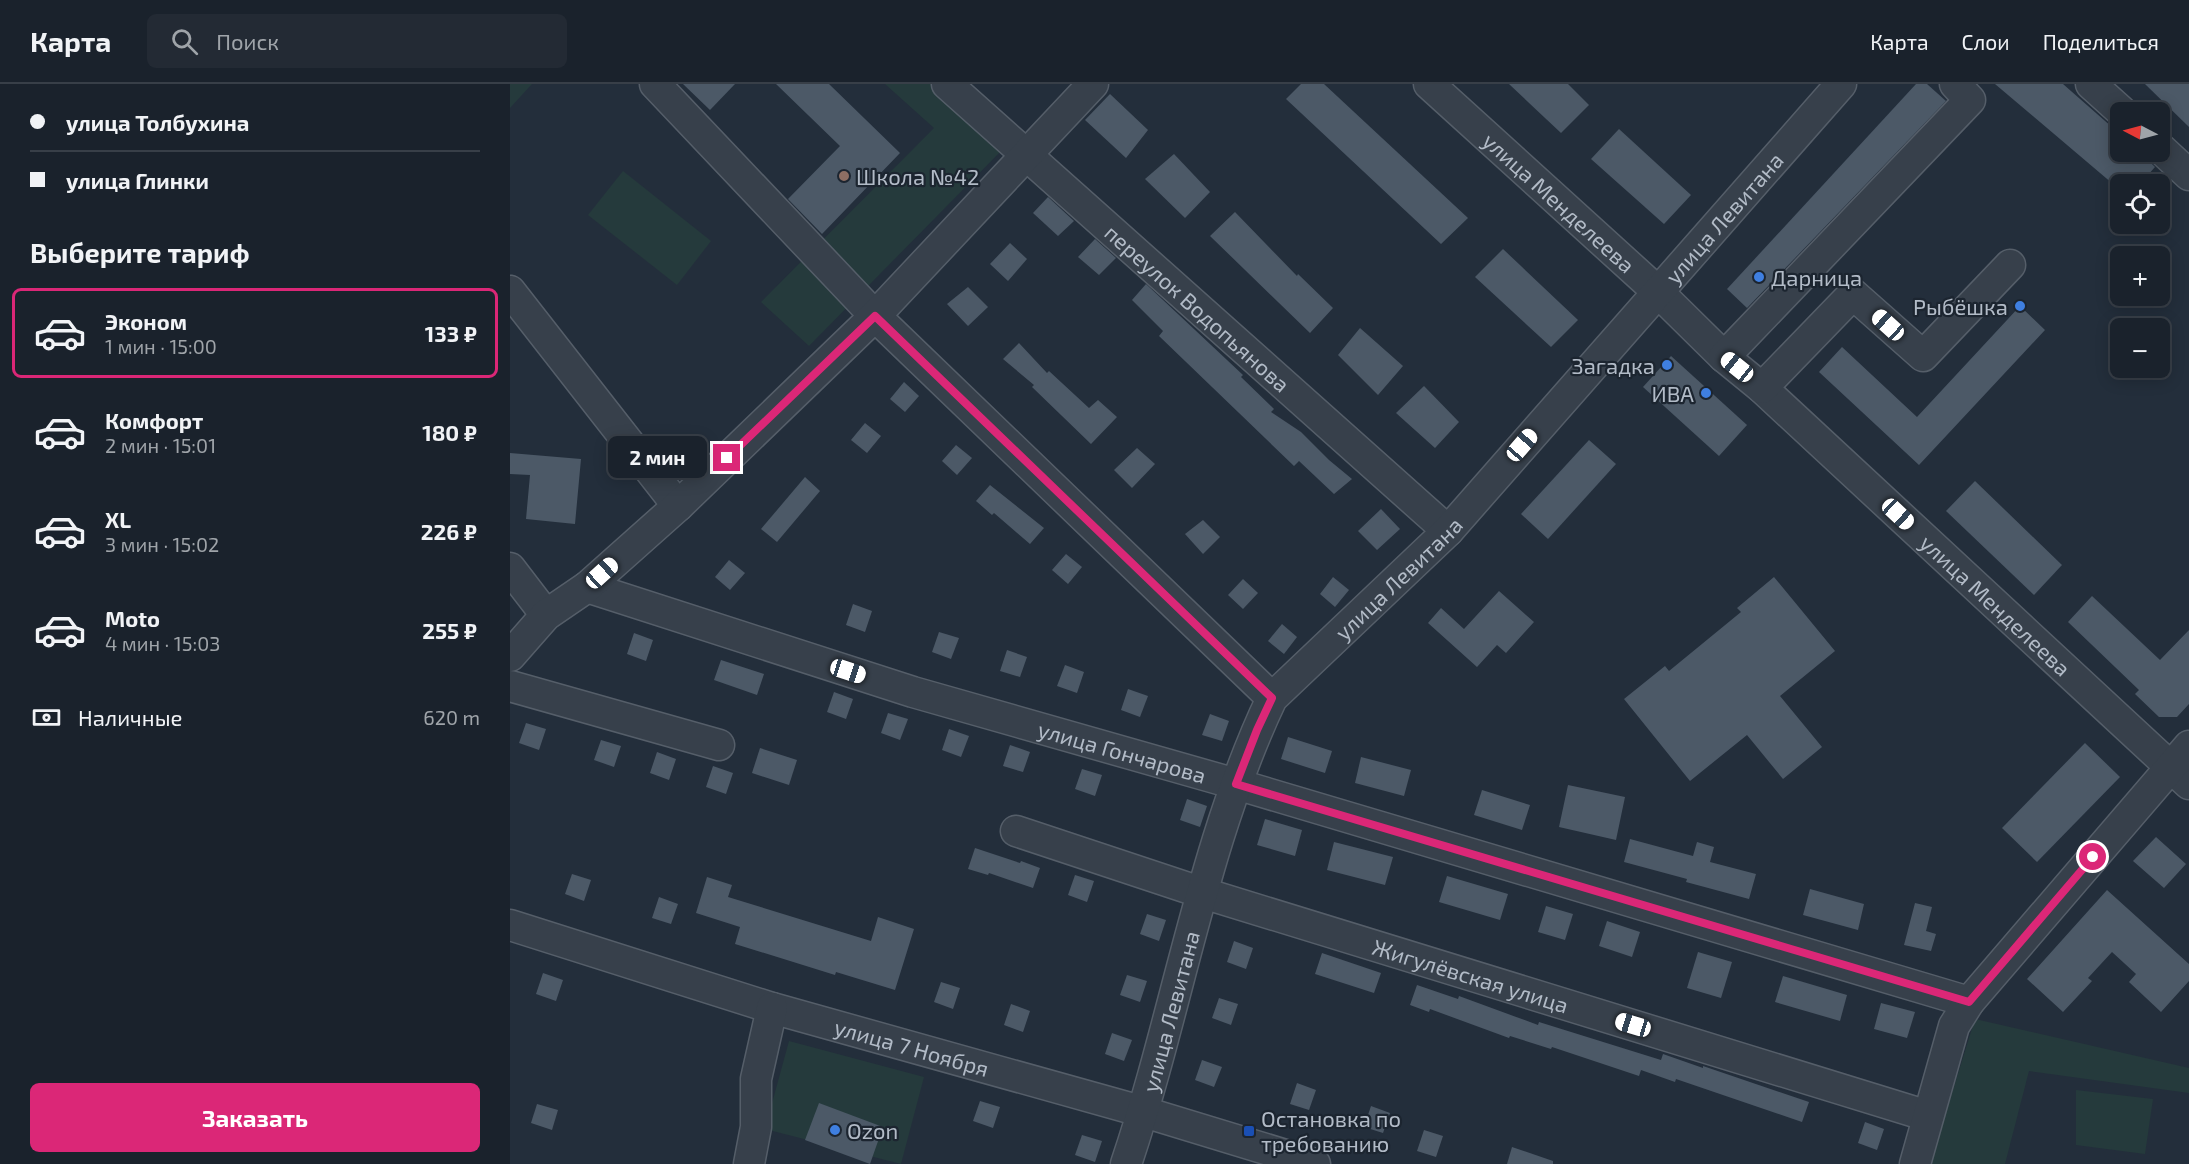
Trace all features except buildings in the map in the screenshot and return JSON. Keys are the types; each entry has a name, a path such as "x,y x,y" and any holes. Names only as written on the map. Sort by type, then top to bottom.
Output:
{"street":[{"path":"655,84 875,316 1272,698"},
{"name":"переулок Водопьянова","path":"947,84 1448,531"},
{"path":"510,656 546,615 587,587 678,506 875,316 1093,84"},
{"name":"улица Менделеева","path":"1430,84 1657,291 1724,357 1762,388 2183,766"},
{"name":"улица Левитана","path":"1126,1164 1144,1112 1203,894 1236,784 1272,698 1448,531 1841,84"},
{"path":"1724,357 1970,100 1955,84"},
{"path":"2091,84 2111,102"},
{"path":"2170,157 2189,175"},
{"path":"1762,388 1853,294 1923,356 2010,265"},
{"path":"510,291 678,506"},
{"path":"510,568 546,615"},
{"name":"улица Гончарова","path":"587,587 913,692 1236,784 1969,1002"},
{"path":"510,686 719,744"},
{"path":"1915,1164 1954,1026 1969,1002 2183,766"},
{"name":"Жигулёвская улица","path":"1016,831 1203,894 1928,1116"},
{"name":"улица 7 Ноября","path":"510,926 772,1008 1144,1112 1315,1164"},
{"path":"749,1164 756,1127 756,1079 772,1008"}],"green space":[{"path":"510,84 532,84 510,108"},
{"path":"885,84 933,84 1003,149 809,346 761,302 934,128"},
{"path":"623,171 711,241 677,285 588,215"},
{"path":"1975,1019 2189,1068 2189,1093 2029,1071 2005,1164 1930,1164"},
{"path":"789,1041 924,1077 901,1164 765,1129"},
{"path":"2076,1090 2153,1099 2145,1154 2076,1145"}],"place":[{"name":"Школа №42","path":"844,176"},
{"name":"Дарница","path":"1759,277"},
{"name":"Рыбёшка","path":"2020,306"},
{"name":"Загадка","path":"1667,365"},
{"name":"ИВА","path":"1706,393"},
{"name":"Ozon","path":"835,1130"},
{"name":"Остановка по требованию","path":"1249,1131"}],"route":[{"path":"727,458 875,316 1272,698 1236,784 1969,1002 2093,857"}]}
